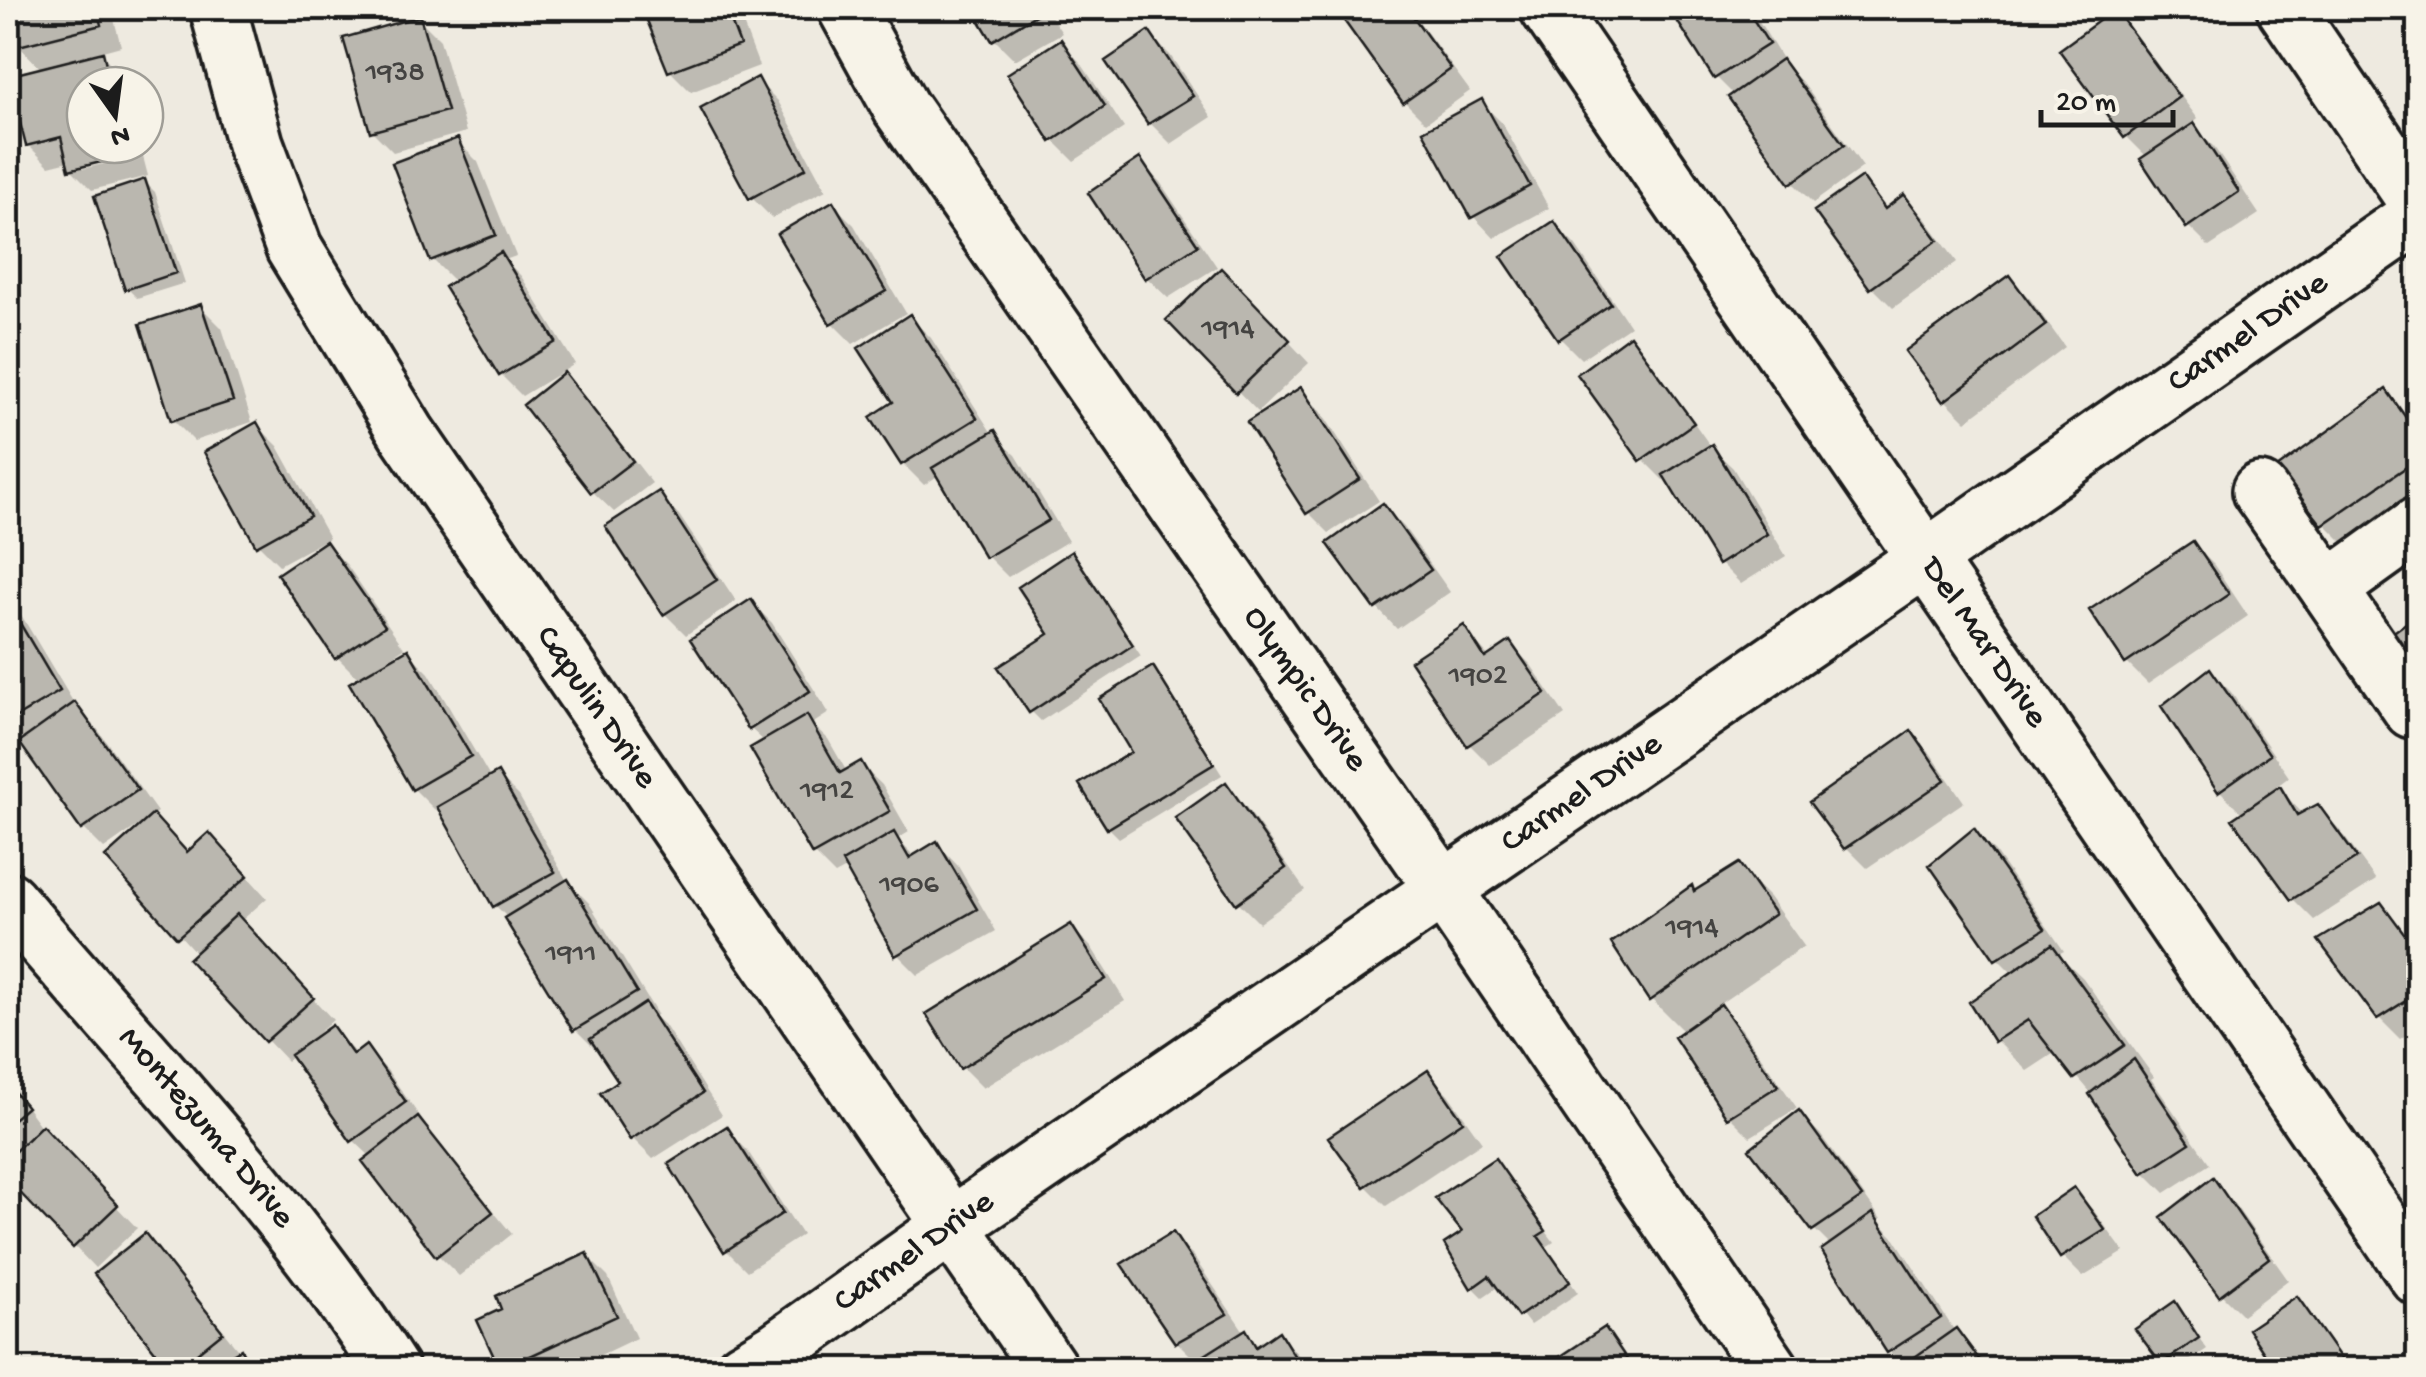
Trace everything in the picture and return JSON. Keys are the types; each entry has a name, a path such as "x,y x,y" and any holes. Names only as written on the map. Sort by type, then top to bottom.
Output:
{"street":[{"name":"Capulin Drive","path":"218,8 256,144 294,248 356,354 1050,1370"},
{"name":"Olympic Drive","path":"846,8 901,108 1444,890 1771,1370"},
{"name":"Del Mar Drive","path":"1548,8 2418,1277"},
{"path":"2284,8 2418,204"},
{"name":"Carmel Drive","path":"743,1370 2418,216"},
{"path":"2260,491 2412,710"},
{"path":"2329,589 2418,525"},
{"name":"Montezuma Drive","path":"8,900 266,1196 345,1298 391,1370"}],"building":[{"path":"8,8 97,8 101,25 15,47"},
{"path":"642,8 726,8 740,45 668,72"},
{"path":"972,8 1040,8 1042,11 992,41"},
{"path":"1365,8 1407,8 1451,69 1403,103 1345,22"},
{"path":"1669,8 1746,8 1769,44 1714,79"},
{"path":"2115,9 2179,97 2124,138 2059,50"},
{"path":"420,16 447,111 370,132 343,38"},
{"path":"1149,31 1193,96 1148,124 1105,61"},
{"path":"1061,39 1105,106 1051,142 1007,74"},
{"path":"103,52 106,65 65,65 65,154 61,137 26,146 8,76"},
{"path":"1782,59 1844,145 1790,184 1728,97"},
{"path":"758,77 806,168 749,199 700,108"},
{"path":"1482,99 1530,186 1471,218 1423,131"},
{"path":"2194,123 2239,192 2186,228 2140,159"},
{"path":"458,138 496,235 430,261 392,163"},
{"path":"1140,158 1198,245 1145,279 1088,193"},
{"path":"1862,177 1885,209 1904,194 1938,240 1870,289 1814,211"},
{"path":"145,179 176,273 125,290 94,196"},
{"path":"833,201 886,291 830,324 777,234"},
{"path":"1554,221 1611,304 1558,340 1501,256"},
{"path":"501,252 556,342 499,376 444,287"},
{"path":"1221,268 1290,340 1236,393 1166,320"},
{"path":"2009,275 2046,325 1943,402 1905,351"},
{"path":"201,304 233,401 171,421 140,324"},
{"path":"910,314 977,418 901,465 870,417 893,402 858,348"},
{"path":"1630,335 1694,423 1640,461 1577,374"},
{"path":"564,372 633,461 591,493 523,405"},
{"path":"1301,387 1360,479 1306,514 1247,422"},
{"path":"2386,389 2418,435 2418,459 2322,525 2277,468"},
{"path":"257,422 310,516 256,546 204,452"},
{"path":"995,430 1049,520 985,558 932,468"},
{"path":"1712,444 1767,534 1718,565 1663,475"},
{"path":"659,491 717,580 663,615 605,526"},
{"path":"1383,503 1431,570 1375,609 1327,543"},
{"path":"326,541 385,626 335,659 277,574"},
{"path":"2193,541 2229,594 2125,664 2089,610"},
{"path":"1072,551 1133,645 1029,713 998,667 1049,634 1018,587"},
{"path":"751,599 810,691 749,730 690,639"},
{"path":"8,603 60,691 8,722"},
{"path":"2418,614 2418,673 2391,634"},
{"path":"1464,625 1485,658 1510,641 1546,693 1467,746 1410,661"},
{"path":"408,649 471,756 412,790 349,683"},
{"path":"1153,666 1214,764 1107,829 1079,784 1131,752 1099,699"},
{"path":"2210,668 2270,755 2218,792 2161,706"},
{"path":"75,702 138,790 81,830 19,742"},
{"path":"807,715 840,773 861,761 890,811 812,855 750,748"},
{"path":"1911,730 1945,780 1844,849 1809,802"},
{"path":"498,772 555,872 493,907 437,807"},
{"path":"1226,782 1286,868 1236,904 1175,818"},
{"path":"2280,786 2297,815 2318,804 2357,858 2291,900 2232,819"},
{"path":"153,814 187,852 209,832 248,876 177,938 105,857"},
{"path":"1974,828 2045,929 1995,960 1929,865"},
{"path":"894,832 909,858 937,841 977,909 895,956 842,862"},
{"path":"1739,863 1775,914 1649,1001 1611,943 1692,885 1694,891"},
{"path":"568,879 637,992 573,1031 504,918"},
{"path":"2381,902 2418,952 2418,993 2377,1019 2318,940"},
{"path":"237,914 314,998 265,1042 188,959"},
{"path":"1071,924 1106,979 960,1069 926,1014"},
{"path":"2052,944 2125,1045 2074,1079 2028,1020 1994,1042 1969,1002"},
{"path":"645,1003 703,1093 630,1140 600,1093 618,1081 590,1039"},
{"path":"1721,1004 1778,1086 1727,1118 1674,1037"},
{"path":"332,1025 353,1055 366,1045 406,1102 351,1142 290,1055"},
{"path":"2134,1059 2190,1143 2142,1174 2089,1094"},
{"path":"1428,1070 1463,1121 1364,1187 1328,1137"},
{"path":"8,1084 27,1107 8,1123"},
{"path":"1799,1110 1862,1197 1812,1231 1749,1149"},
{"path":"418,1117 493,1212 436,1257 362,1161"},
{"path":"42,1125 118,1205 73,1248 8,1180 8,1158"},
{"path":"727,1126 783,1213 724,1252 668,1164"},
{"path":"1495,1158 1546,1231 1538,1236 1570,1282 1518,1317 1489,1276 1471,1289 1444,1244 1462,1232 1435,1198"},
{"path":"2213,1177 2269,1258 2219,1296 2161,1217"},
{"path":"2074,1187 2105,1230 2060,1258 2032,1216"},
{"path":"1873,1213 1941,1318 1887,1353 1821,1250"},
{"path":"1173,1232 1227,1314 1175,1343 1121,1264"},
{"path":"145,1233 223,1332 176,1370 170,1370 94,1274"},
{"path":"587,1253 617,1316 500,1370 477,1320 501,1309 496,1296"},
{"path":"2297,1296 2349,1370 2275,1370 2248,1329"},
{"path":"2175,1301 2199,1338 2161,1364 2135,1329"},
{"path":"1605,1327 1634,1370 1548,1370 1546,1366"},
{"path":"1956,1328 1987,1370 1905,1370 1902,1366"},
{"path":"1246,1329 1256,1347 1279,1331 1303,1370 1188,1370 1186,1367"},
{"path":"241,1349 253,1370 205,1370"}]}
